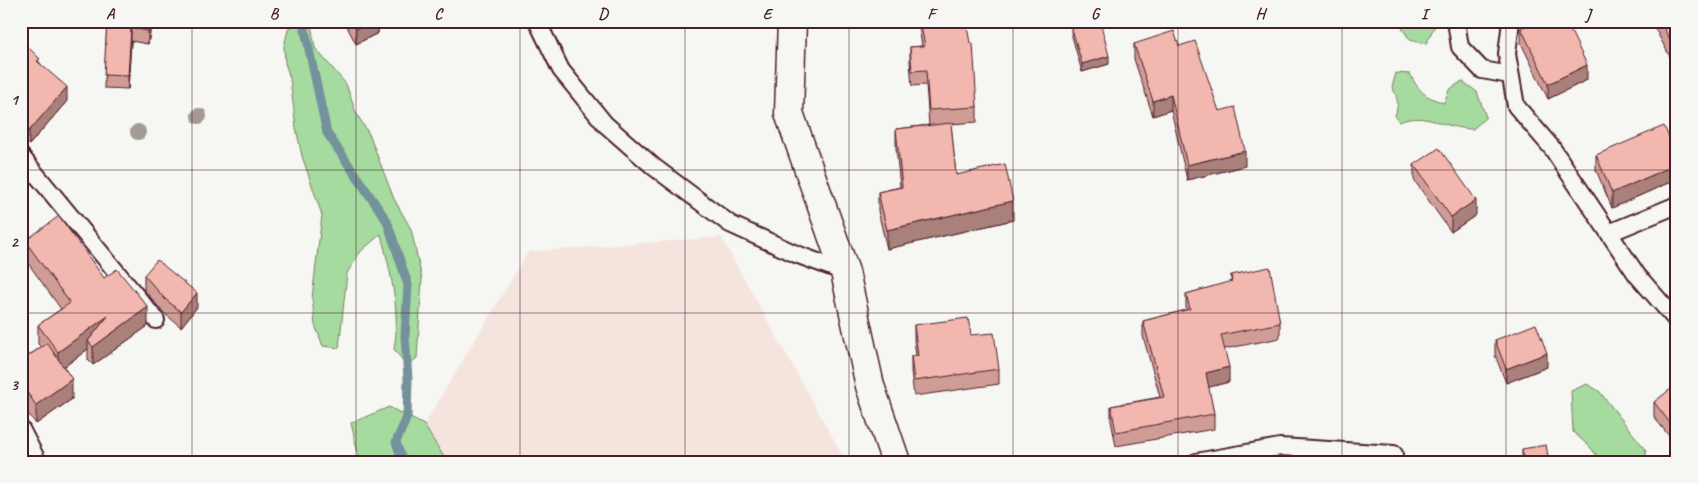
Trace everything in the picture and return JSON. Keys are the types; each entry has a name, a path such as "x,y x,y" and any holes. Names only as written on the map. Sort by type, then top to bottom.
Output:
{"street":[{"path":"792,21 789,113 845,272 870,386 896,462"}],"lane":[{"path":"537,21 561,70 605,124 654,166 730,224 796,254 845,272"},
{"path":"1456,21 1460,47 1482,70 1510,75"},
{"path":"1511,21 1507,54 1516,106 1552,148 1637,274 1677,321"},
{"path":"21,156 156,320"},
{"path":"1609,232 1677,205"},
{"path":"21,429 38,462"},
{"path":"1196,462 1280,446 1394,454"}],"shaded area":[{"path":"721,237 846,462 447,462 424,425 528,252"}],"green space":[{"path":"294,21 311,24 315,48 346,84 356,113 369,134 394,199 411,229 422,279 417,358 407,366 394,349 396,320 394,291 381,234 361,251 347,273 339,348 323,346 315,325 312,298 322,215 302,156 296,128 290,78 285,63 284,46 288,30"},
{"path":"1403,21 1435,21 1426,44 1410,40 1402,28"},
{"path":"1396,73 1410,74 1423,93 1444,103 1449,90 1462,81 1477,92 1486,117 1473,129 1418,118 1399,122 1395,116 1397,101 1392,87"},
{"path":"1587,384 1599,391 1645,449 1648,462 1602,462 1590,447 1573,432 1571,391"},
{"path":"389,407 424,425 447,462 360,462 351,423"}],"building":[{"path":"107,21 150,21 148,31 131,28 128,76 104,75"},
{"path":"351,21 371,21 356,29"},
{"path":"920,21 966,21 970,43 973,43 977,107 929,110 926,70 912,71 910,47 925,46"},
{"path":"1086,21 1100,21 1109,56 1082,64 1071,25"},
{"path":"1536,21 1566,21 1587,65 1548,84 1521,28"},
{"path":"1660,21 1677,21 1677,53"},
{"path":"1174,31 1179,46 1195,41 1219,111 1235,107 1245,151 1187,165 1171,95 1153,101 1134,44"},
{"path":"21,40 40,59 37,61 67,87 29,131 21,125"},
{"path":"951,123 956,175 1005,164 1013,201 887,230 878,192 902,187 896,129"},
{"path":"1664,126 1677,155 1677,164 1612,193 1596,155"},
{"path":"1439,148 1476,200 1451,217 1414,165"},
{"path":"59,216 104,278 117,269 148,307 93,347 88,341 108,316 58,352 38,325 70,303 25,241"},
{"path":"157,260 197,293 181,312 165,299 144,275"},
{"path":"1270,267 1280,323 1221,335 1229,367 1206,373 1214,414 1116,432 1111,406 1164,397 1143,321 1190,309 1186,294 1232,281 1231,275"},
{"path":"968,318 971,335 994,333 999,369 914,381 911,356 918,356 914,325"},
{"path":"1536,324 1547,353 1506,369 1495,340"},
{"path":"47,343 72,379 36,405 21,384 21,361"},
{"path":"1676,385 1677,387 1677,432 1654,402"},
{"path":"1546,445 1549,462 1524,462 1522,449"}],"waterway":[{"path":"303,21 327,133 387,221 408,285 405,336 408,379 407,417 396,442 403,462"}]}
